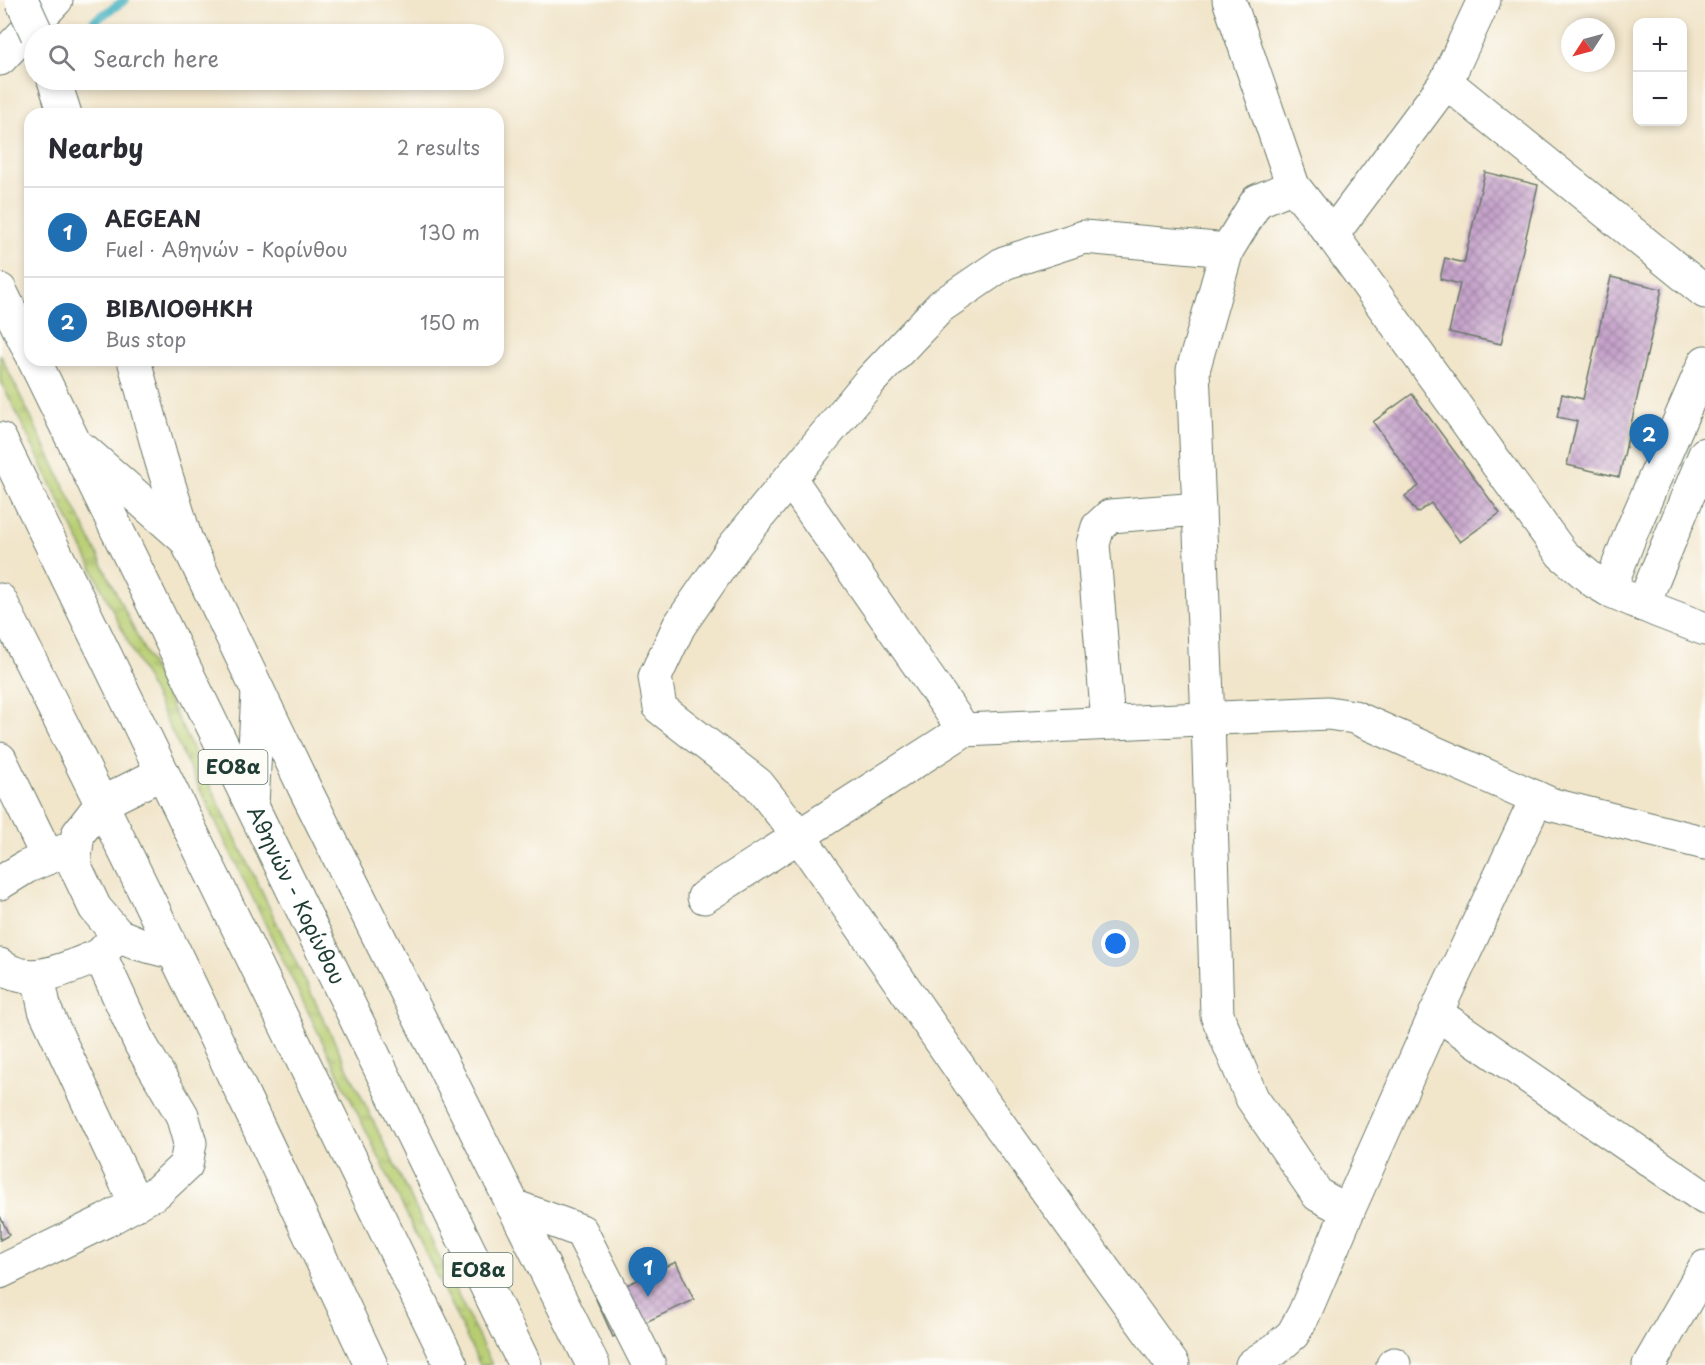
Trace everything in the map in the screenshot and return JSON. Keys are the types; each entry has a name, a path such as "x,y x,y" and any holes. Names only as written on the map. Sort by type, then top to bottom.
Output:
{"main road":[{"path":"33,24 56,0"},
{"path":"1229,0 1293,186 1332,235 1562,554 1595,582 1609,590 1705,629"},
{"path":"1332,235 1446,82 1484,0"},
{"path":"21,1 32,24"},
{"path":"0,59 24,34"},
{"path":"1446,82 1705,292"},
{"path":"57,90 63,108"},
{"path":"1293,186 1257,201 1227,250 1193,370 1208,720 1217,1015 1252,1098 1318,1195 1348,1211"},
{"path":"1173,1365 988,1109 799,836 758,784 660,708 655,677 685,617 735,545 870,381 941,306 1004,263 1084,237 1227,250"},
{"path":"0,290 24,339"},
{"path":"1609,590 1631,532 1705,362"},
{"name":"Αθηνών - Κορίνθου","path":"37,366 525,1365"},
{"path":"136,366 186,540 310,800 593,1365"},
{"name":"ΕΟ8α","path":"0,439 451,1365"},
{"path":"74,441 186,540"},
{"path":"1643,605 1705,454"},
{"path":"790,479 964,730"},
{"path":"1108,722 1093,544 1098,527 1110,516 1199,509"},
{"path":"0,600 175,953 371,1365"},
{"path":"252,806 258,691"},
{"path":"704,897 964,730 1108,722 1208,720 1328,713 1354,717 1545,801 1705,843"},
{"path":"0,759 62,852 74,864 95,908 109,945 141,1045 182,1115 190,1143 186,1165 158,1192 0,1272"},
{"path":"0,883 26,867 62,852 102,803 162,772"},
{"path":"1252,1365 1276,1350 1293,1334 1304,1314 1348,1211 1445,1019 1545,801"},
{"path":"0,965 9,973 38,977 109,945 140,944 175,953"},
{"path":"38,977 45,1010 136,1204"},
{"path":"1445,1019 1705,1198"},
{"path":"513,1206 581,1230 649,1365"},
{"path":"1649,1365 1705,1267"}],"green space":[{"path":"0,354 492,1365 480,1365 0,379"}],"building":[{"path":"1485,172 1538,185 1501,344 1449,332 1460,284 1440,279 1445,258 1464,263"},
{"path":"1611,277 1662,289 1619,477 1567,465 1577,421 1557,417 1562,394 1583,399"},
{"path":"1412,394 1500,513 1460,542 1431,503 1417,513 1405,496 1419,486 1373,422"},
{"path":"0,1216 9,1235 0,1240"},
{"path":"676,1262 694,1300 613,1337 596,1299"}],"waterway":[{"path":"94,21 125,0"}],"place":[{"name":"ΒΙΒΛΙΟΘΗΚΗ","path":"1649,464"},
{"name":"AEGEAN","path":"648,1297"}]}
